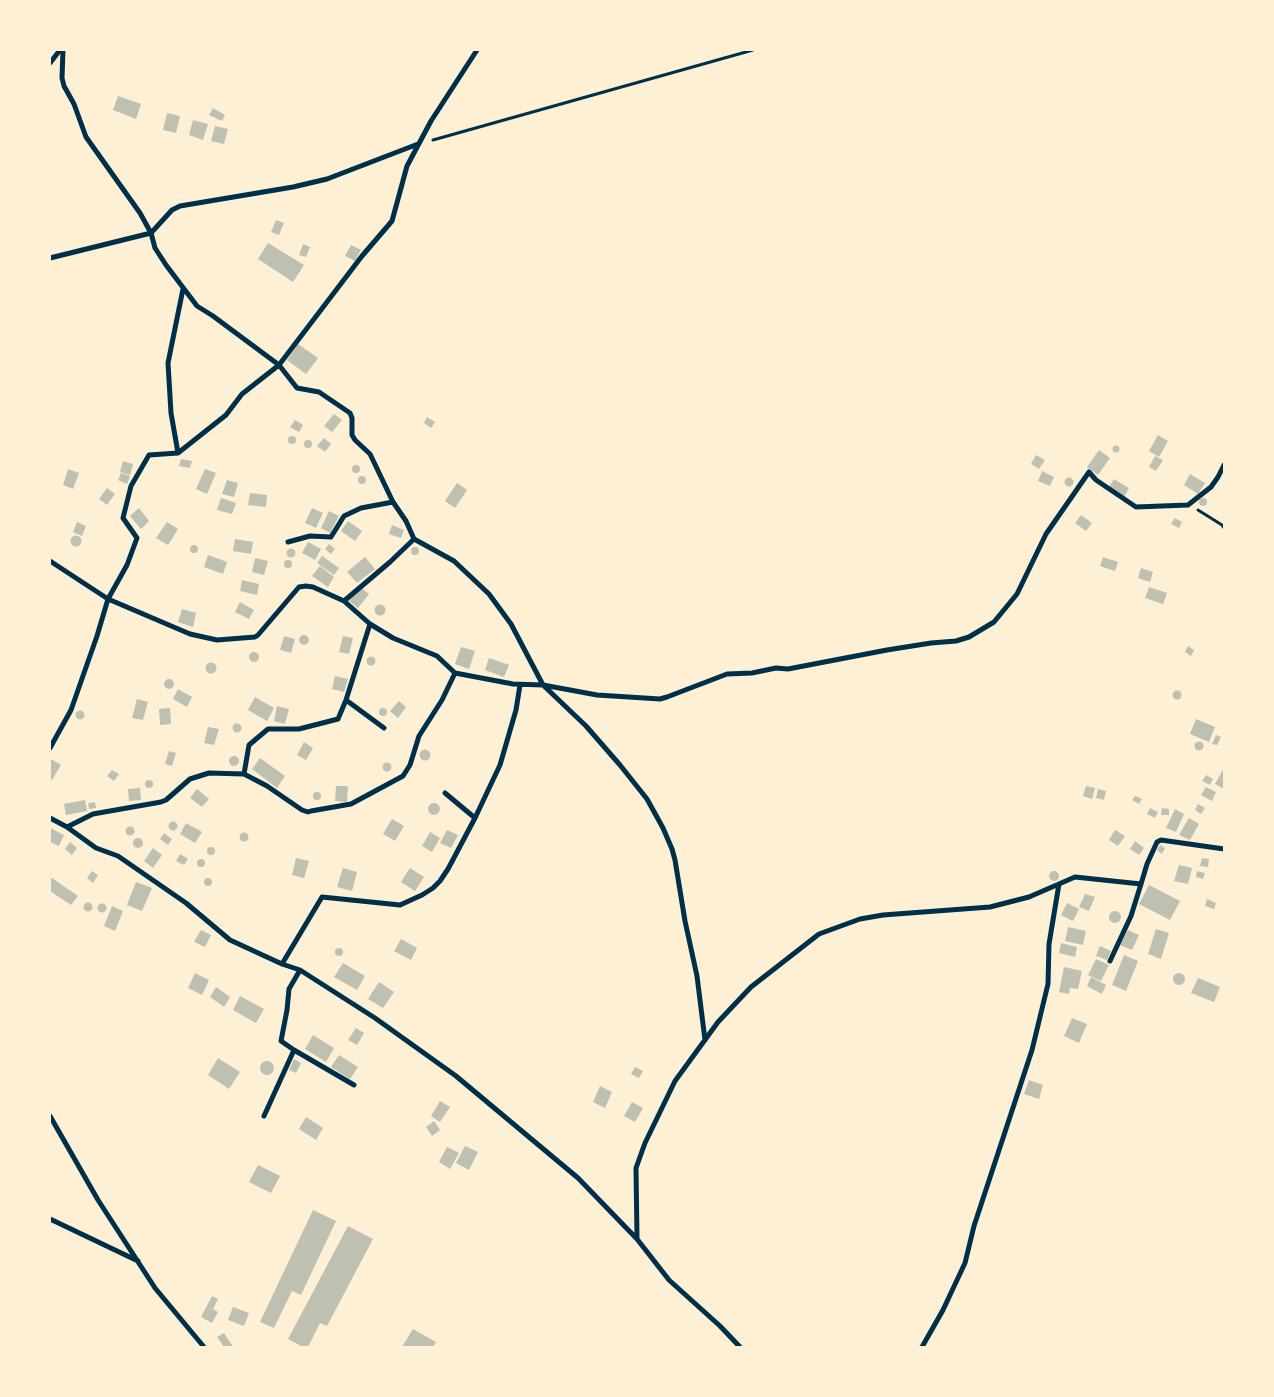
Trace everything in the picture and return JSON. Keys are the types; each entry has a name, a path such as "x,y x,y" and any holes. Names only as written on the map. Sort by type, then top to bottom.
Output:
{"street":[{"path":"50,63 62,50"},
{"path":"62,50 62,78 64,86 74,104 86,137 140,213 151,233 155,248 197,306 214,316 279,365 297,388 319,392 350,413 352,418 352,435 370,454 393,502 406,521 414,539 454,561 489,594 510,624 543,686 586,726 647,799 663,828 675,860 685,921 697,976 705,1040"},
{"path":"50,748 71,710 108,599 127,565 136,538 123,518 132,486 149,455 178,453 226,415 242,394 279,365 362,256 390,224 406,166 431,121 477,50"},
{"path":"50,258 151,233 172,210 180,206 293,187 327,179 419,144"},
{"path":"178,453 171,413 168,363 184,289"},
{"path":"50,561 108,599 187,634 221,640 254,637 258,635 299,587 306,586 313,587 344,601 370,624 392,638 437,656 455,673 597,695 667,698 727,674 776,668 788,669 887,650 956,641 969,637 989,626 1001,615 1017,594 1046,534 1089,472 1096,480 1136,507 1188,504 1211,486 1224,465"},
{"path":"288,542 310,536 331,536 344,516 361,508 393,502"},
{"path":"344,601 414,539"},
{"path":"244,774 249,745 268,729 299,729 338,719 346,700 370,624"},
{"path":"67,827 93,814 161,802 166,800 190,779 209,773 244,774 308,812 351,804 403,776 410,765 419,736 442,700 455,673"},
{"path":"282,964 322,897 400,904 433,888 440,881 475,818 500,765 516,710 520,684"},
{"path":"346,700 384,728"},
{"path":"445,793 475,818"},
{"path":"50,818 67,827 96,848 118,856 186,903 230,940 282,964 300,970 376,1018 456,1076 578,1178 637,1239 669,1280 720,1326 740,1347"},
{"path":"1110,961 1130,916 1147,864 1157,842 1160,840 1224,849"},
{"path":"637,1239 636,1168 645,1143 675,1081 718,1022 754,983 823,932 860,919 883,915 990,906 1029,897 1075,877 1141,884"},
{"path":"922,1347 943,1310 965,1263 974,1226 1032,1050 1048,984 1049,944 1059,884"},
{"path":"300,970 288,989 287,1010 281,1041 354,1085"},
{"path":"264,1116 294,1050"},
{"path":"50,1116 98,1200 155,1288 204,1347"},
{"path":"50,1220 138,1261"}],"path":[{"path":"419,144 753,50"},
{"path":"1188,504 1224,528"}],"building":[{"path":"118,96 141,104 136,119 113,110"},
{"path":"213,108 225,115 222,121 209,115"},
{"path":"167,113 180,116 176,133 163,130"},
{"path":"193,120 208,124 203,140 189,135"},
{"path":"215,126 228,129 224,144 211,141"},
{"path":"276,220 284,223 279,235 271,232"},
{"path":"268,243 304,265 293,282 258,259"},
{"path":"303,244 310,247 306,257 299,255"},
{"path":"351,245 361,250 355,261 345,256"},
{"path":"298,344 318,358 306,374 287,360"},
{"path":"334,414 342,420 332,432 324,426"},
{"path":"427,417 435,422 431,428 424,423"},
{"path":"295,420 303,425 299,432 290,427"},
{"path":"1158,435 1168,441 1159,457 1149,451"},
{"path":"292,436 296,440 292,444 288,440"},
{"path":"324,438 331,444 325,452 317,446"},
{"path":"308,440 312,444 308,448 304,444"},
{"path":"1116,445 1120,449 1116,453 1112,449"},
{"path":"1099,450 1110,458 1098,475 1087,467"},
{"path":"1036,455 1045,460 1039,469 1031,464"},
{"path":"1155,456 1163,460 1156,471 1149,467"},
{"path":"181,459 192,461 190,468 179,466"},
{"path":"123,461 133,464 130,475 120,472"},
{"path":"356,465 360,469 356,473 352,469"},
{"path":"68,469 79,473 73,489 63,485"},
{"path":"205,469 216,473 207,494 196,489"},
{"path":"1042,471 1054,477 1050,486 1038,481"},
{"path":"121,473 130,476 127,484 118,480"},
{"path":"1190,474 1205,483 1198,494 1184,485"},
{"path":"362,476 366,480 362,484 358,480"},
{"path":"1069,478 1073,482 1069,486 1065,482"},
{"path":"1114,479 1129,488 1124,497 1109,487"},
{"path":"227,480 238,483 234,497 222,494"},
{"path":"457,483 467,490 455,508 445,501"},
{"path":"107,488 115,494 107,505 99,499"},
{"path":"250,493 267,495 266,507 248,505"},
{"path":"221,498 236,503 232,514 217,510"},
{"path":"1203,498 1207,502 1203,506 1199,502"},
{"path":"139,508 149,521 141,529 130,516"},
{"path":"312,508 323,513 316,528 305,523"},
{"path":"329,511 339,516 330,533 321,528"},
{"path":"1081,515 1092,523 1086,531 1075,523"},
{"path":"1175,518 1182,522 1179,528 1171,524"},
{"path":"348,521 362,531 355,541 341,531"},
{"path":"77,522 86,526 82,536 73,532"},
{"path":"167,522 178,529 168,545 156,538"},
{"path":"392,525 404,530 401,538 389,534"},
{"path":"76,535 82,541 76,547 70,541"},
{"path":"235,539 253,542 251,554 233,551"},
{"path":"308,542 321,549 315,560 302,553"},
{"path":"329,544 335,549 331,554 325,549"},
{"path":"194,545 198,549 194,553 190,549"},
{"path":"415,547 419,551 415,555 411,551"},
{"path":"291,549 295,553 291,557 287,553"},
{"path":"208,555 227,562 223,574 204,567"},
{"path":"322,556 339,568 334,575 317,563"},
{"path":"365,557 375,569 357,583 347,572"},
{"path":"1103,557 1118,562 1115,571 1100,566"},
{"path":"255,558 268,561 264,575 252,572"},
{"path":"288,560 292,564 288,568 284,564"},
{"path":"320,566 334,577 328,587 312,576"},
{"path":"1141,568 1153,572 1150,582 1138,578"},
{"path":"242,580 259,584 257,595 240,591"},
{"path":"360,587 369,594 358,608 349,601"},
{"path":"1149,587 1167,593 1163,604 1145,598"},
{"path":"240,602 254,610 249,619 235,612"},
{"path":"380,604 386,610 380,616 374,610"},
{"path":"182,609 196,613 193,627 178,622"},
{"path":"302,635 306,635 309,640 308,644 302,645 299,642 299,638"},
{"path":"284,636 295,639 291,653 280,650"},
{"path":"343,636 353,638 349,654 339,652"},
{"path":"1188,646 1194,650 1191,656 1185,652"},
{"path":"461,647 475,651 469,669 455,664"},
{"path":"252,652 256,652 259,657 258,661 252,662 249,659 249,655"},
{"path":"371,656 376,661 371,666 366,661"},
{"path":"489,658 509,665 504,677 485,670"},
{"path":"209,663 213,663 216,668 215,672 209,673 206,670 206,666"},
{"path":"335,676 348,679 344,692 332,689"},
{"path":"167,679 171,679 174,684 173,688 167,689 164,686 164,682"},
{"path":"178,689 192,697 187,707 173,699"},
{"path":"1177,691 1181,695 1177,699 1173,695"},
{"path":"255,697 274,708 267,721 248,710"},
{"path":"137,699 148,702 143,720 132,718"},
{"path":"399,701 406,707 398,718 390,711"},
{"path":"277,706 289,709 285,724 274,721"},
{"path":"170,708 171,724 160,725 159,709"},
{"path":"383,708 387,712 383,716 379,712"},
{"path":"80,711 84,715 80,719 76,715"},
{"path":"1196,719 1215,727 1209,742 1190,734"},
{"path":"237,723 242,728 237,733 232,728"},
{"path":"208,727 219,729 214,745 204,743"},
{"path":"1216,735 1221,737 1217,745 1212,744"},
{"path":"304,742 313,748 306,760 297,755"},
{"path":"1199,742 1203,746 1199,750 1195,746"},
{"path":"423,750 427,750 430,755 429,759 423,760 420,757 420,753"},
{"path":"169,751 176,753 172,766 165,764"},
{"path":"232,756 236,756 239,761 238,765 232,766 229,763 229,759"},
{"path":"260,758 285,776 277,788 252,769"},
{"path":"51,759 61,765 52,780 50,778"},
{"path":"387,762 392,767 387,772 382,767"},
{"path":"1224,768 1224,789 1215,784"},
{"path":"112,770 119,774 114,781 107,776"},
{"path":"1206,775 1213,779 1210,785 1202,781"},
{"path":"149,780 153,784 149,788 145,784"},
{"path":"336,786 348,786 347,802 335,801"},
{"path":"1086,786 1095,788 1092,799 1083,796"},
{"path":"1206,787 1216,792 1212,801 1201,795"},
{"path":"140,788 141,800 129,801 128,789"},
{"path":"197,789 209,799 202,807 190,798"},
{"path":"1098,789 1106,791 1104,800 1096,798"},
{"path":"317,792 321,796 317,800 313,796"},
{"path":"1135,796 1142,799 1139,804 1132,800"},
{"path":"85,800 87,811 66,815 64,804"},
{"path":"95,802 96,808 89,809 88,803"},
{"path":"434,803 440,809 434,815 428,809"},
{"path":"1198,804 1205,808 1201,814 1195,810"},
{"path":"1150,808 1158,812 1155,818 1147,814"},
{"path":"1162,808 1169,809 1169,815 1161,815"},
{"path":"1175,809 1184,814 1176,832 1166,828"},
{"path":"1189,818 1199,824 1190,840 1179,835"},
{"path":"392,819 404,826 395,841 383,834"},
{"path":"173,822 177,826 173,830 169,826"},
{"path":"186,823 202,832 195,843 180,834"},
{"path":"130,827 134,831 130,835 126,831"},
{"path":"50,828 64,835 59,846 50,842"},
{"path":"447,830 458,835 451,848 440,843"},
{"path":"1115,830 1125,836 1118,846 1109,840"},
{"path":"430,832 440,838 432,852 422,846"},
{"path":"164,833 172,839 168,845 160,839"},
{"path":"244,833 248,837 244,841 240,837"},
{"path":"136,838 140,838 143,843 142,847 136,848 133,845 133,841"},
{"path":"1135,841 1144,848 1139,855 1130,849"},
{"path":"70,842 77,848 72,855 65,849"},
{"path":"1160,845 1165,848 1162,854 1157,850"},
{"path":"211,847 215,851 211,855 207,851"},
{"path":"153,848 162,855 153,868 144,861"},
{"path":"180,854 188,859 184,865 176,861"},
{"path":"296,858 309,861 304,878 292,875"},
{"path":"1202,858 1209,859 1208,867 1200,866"},
{"path":"201,859 205,863 201,867 197,863"},
{"path":"1179,865 1192,868 1188,884 1174,881"},
{"path":"343,868 357,872 352,891 337,887"},
{"path":"410,868 424,877 415,891 401,882"},
{"path":"92,871 98,875 93,883 87,878"},
{"path":"1052,871 1056,871 1059,876 1058,880 1052,881 1049,878 1049,874"},
{"path":"1197,871 1205,873 1203,879 1196,877"},
{"path":"52,878 78,896 71,905 50,891 50,880"},
{"path":"208,878 212,882 208,886 204,882"},
{"path":"136,882 152,888 142,911 127,905"},
{"path":"1149,885 1180,901 1170,920 1139,904"},
{"path":"1085,894 1095,897 1089,911 1079,907"},
{"path":"1207,899 1216,903 1214,909 1205,906"},
{"path":"88,902 93,907 88,912 83,907"},
{"path":"1067,903 1079,909 1073,921 1061,915"},
{"path":"102,904 106,908 102,912 98,908"},
{"path":"112,906 123,911 115,931 104,926"},
{"path":"1115,911 1121,917 1115,923 1109,917"},
{"path":"1068,927 1086,931 1083,945 1065,941"},
{"path":"1156,929 1169,933 1161,959 1148,954"},
{"path":"201,930 211,935 205,947 194,942"},
{"path":"1128,930 1139,935 1132,950 1120,945"},
{"path":"401,939 417,948 411,960 394,951"},
{"path":"1061,943 1077,947 1075,957 1059,953"},
{"path":"1100,946 1111,951 1107,960 1096,956"},
{"path":"339,948 343,952 339,956 335,952"},
{"path":"1124,955 1138,961 1126,991 1112,985"},
{"path":"1096,959 1109,965 1101,981 1088,975"},
{"path":"343,963 365,976 357,990 334,977"},
{"path":"1064,967 1082,971 1078,989 1070,988 1069,994 1059,992"},
{"path":"195,973 209,980 202,995 188,988"},
{"path":"1177,973 1181,973 1185,979 1181,985 1177,985 1173,981 1173,977"},
{"path":"1091,977 1106,985 1102,994 1087,986"},
{"path":"1198,978 1220,987 1214,1002 1191,993"},
{"path":"379,982 394,992 383,1008 368,999"},
{"path":"216,987 230,997 224,1007 210,997"},
{"path":"240,996 264,1009 256,1023 233,1010"},
{"path":"1072,1018 1087,1024 1079,1043 1064,1036"},
{"path":"356,1028 364,1033 357,1045 348,1040"},
{"path":"313,1035 334,1048 326,1062 305,1049"},
{"path":"339,1055 358,1067 350,1079 331,1067"},
{"path":"218,1058 240,1072 229,1089 208,1075"},
{"path":"294,1059 301,1063 296,1073 289,1070"},
{"path":"267,1061 272,1063 274,1068 272,1073 267,1075 262,1073 260,1068 262,1063"},
{"path":"635,1067 643,1071 639,1078 631,1074"},
{"path":"1029,1080 1043,1085 1039,1099 1024,1094"},
{"path":"600,1086 612,1092 605,1108 593,1102"},
{"path":"440,1101 450,1107 440,1122 431,1116"},
{"path":"632,1102 643,1108 635,1122 624,1116"},
{"path":"306,1117 323,1128 316,1140 299,1129"},
{"path":"434,1121 440,1130 432,1136 426,1127"},
{"path":"465,1146 478,1152 469,1170 456,1163"},
{"path":"447,1147 459,1153 450,1169 439,1162"},
{"path":"258,1165 280,1176 271,1193 249,1182"},
{"path":"313,1210 336,1221 301,1295 292,1291 274,1328 260,1322"},
{"path":"348,1226 373,1239 327,1326 320,1323 308,1347 303,1347 288,1339"},
{"path":"212,1296 218,1299 213,1309 218,1312 212,1323 201,1317"},
{"path":"233,1307 249,1313 244,1326 228,1320"},
{"path":"413,1329 436,1342 433,1347 402,1347"},
{"path":"224,1333 233,1347 224,1347 217,1337"}]}
